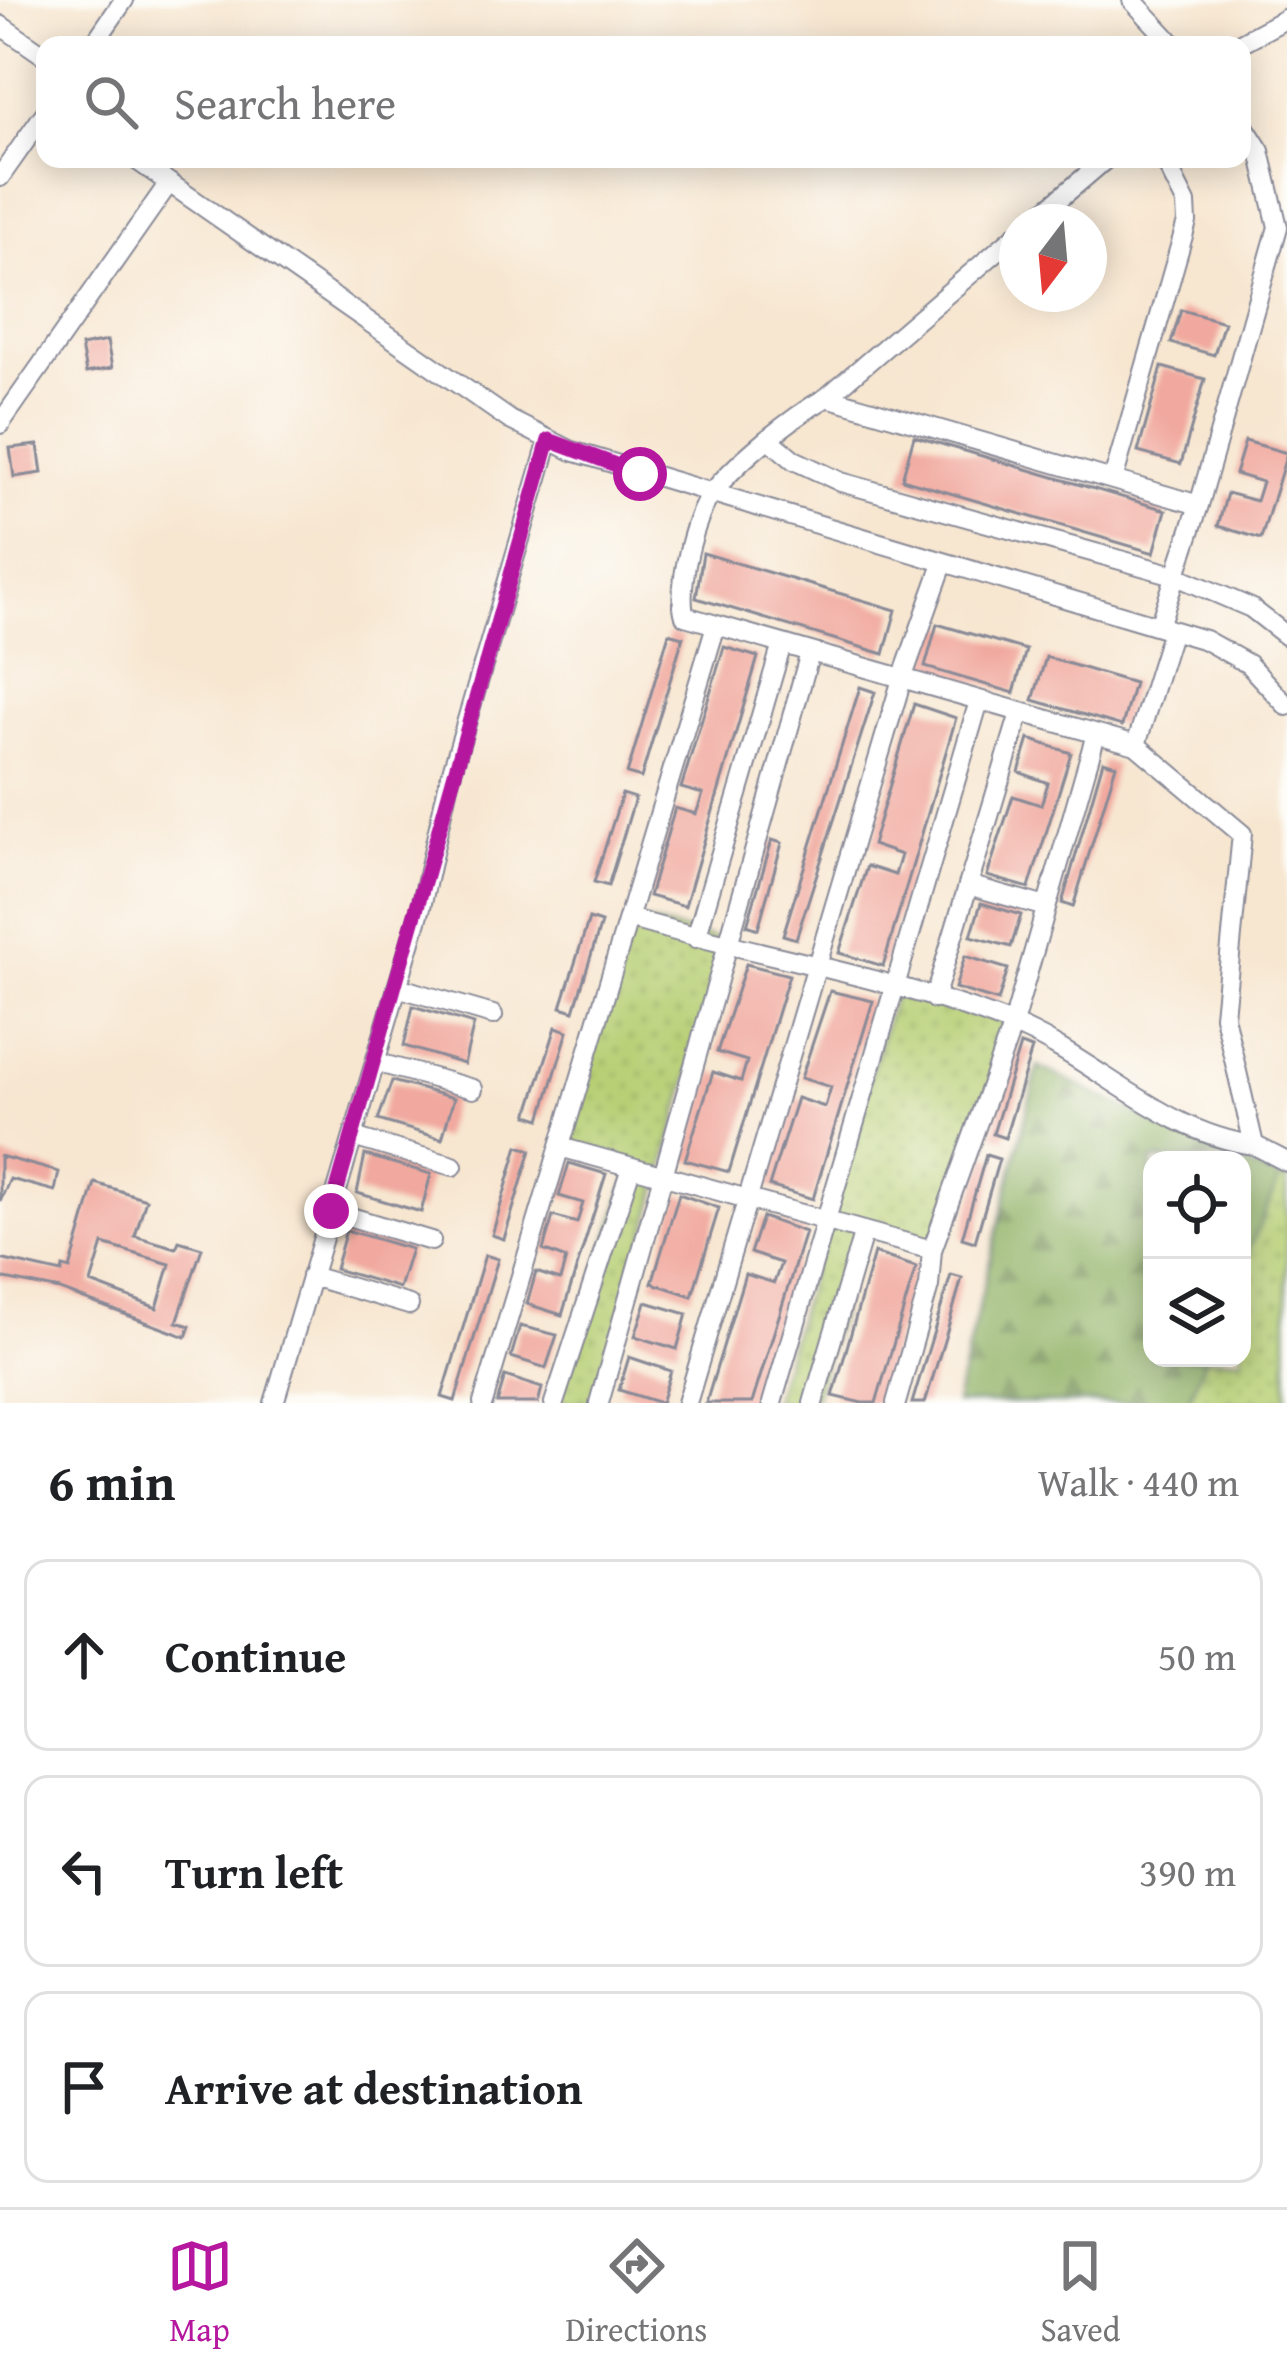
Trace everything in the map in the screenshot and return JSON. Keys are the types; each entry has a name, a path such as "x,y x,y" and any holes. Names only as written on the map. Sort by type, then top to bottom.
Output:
{"street":[{"path":"99,36 124,0"},
{"path":"1132,0 1166,36"},
{"path":"1251,37 1287,18"},
{"path":"0,25 36,50"},
{"path":"0,177 36,126"},
{"path":"1136,745 1166,628 1174,575 1199,505 1278,227 1260,152 1251,137"},
{"path":"148,168 510,420 549,440 709,496 1205,640 1248,664 1287,706"},
{"path":"1053,204 1095,168"},
{"path":"1113,480 1186,222 1186,203 1168,168"},
{"path":"0,424 169,183"},
{"path":"999,249 827,397 792,418 709,496 677,594 685,616 1136,745 1242,834 1224,1016 1254,1145"},
{"path":"827,397 1199,505"},
{"path":"274,1403 397,987 448,785 549,440"},
{"path":"771,441 794,460 841,482 1174,575 1251,608 1287,636"},
{"path":"687,1403 902,679 943,564"},
{"path":"484,1403 716,625"},
{"path":"696,938 782,644"},
{"path":"599,1403 668,1173 726,941 810,653"},
{"path":"772,1403 979,701"},
{"path":"934,999 1020,712"},
{"path":"896,1403 929,1286 932,1250 1013,1024 1096,734"},
{"path":"968,885 1046,907"},
{"path":"628,918 817,966 1013,1024 1130,1094 1233,1143 1254,1145 1287,1162"},
{"path":"397,987 493,1016"},
{"path":"375,1062 473,1089"},
{"path":"353,1137 453,1166"},
{"path":"560,1147 631,1168 668,1173 863,1234 932,1250"},
{"path":"554,1403 631,1168"},
{"path":"331,1211 431,1240"},
{"path":"814,1403 863,1234"},
{"path":"311,1276 410,1305"}],"green space":[{"path":"628,918 726,941 599,1403 554,1403 631,1168 566,1140"},
{"path":"896,989 1013,1024 932,1250 863,1234 813,1403 772,1403"},
{"path":"1038,1066 1213,1151 1143,1151 1143,1367 1202,1367 1188,1403 955,1403"},
{"path":"1251,1167 1280,1178 1251,1245"},
{"path":"1280,1178 1287,1180 1287,1403 1188,1403 1202,1367 1251,1367 1251,1245"}],"building":[{"path":"1181,310 1224,322 1214,355 1171,343"},
{"path":"107,341 112,368 86,373 81,346"},
{"path":"1162,367 1205,379 1181,464 1138,452"},
{"path":"914,436 1166,510 1154,553 902,479"},
{"path":"1245,441 1287,453 1261,539 1218,526 1227,493 1256,501 1262,482 1235,474"},
{"path":"38,445 42,473 14,477 10,448"},
{"path":"703,553 896,610 884,654 696,598"},
{"path":"937,624 1026,650 1014,693 925,667"},
{"path":"669,633 683,637 641,778 627,774"},
{"path":"724,647 758,657 685,906 649,896 675,808 696,814 703,794 681,788"},
{"path":"1046,657 1134,683 1122,726 1033,700"},
{"path":"860,687 875,692 796,939 783,935"},
{"path":"914,704 956,718 883,966 839,953 867,866 895,875 901,855 872,845"},
{"path":"1029,739 1071,753 1029,888 987,876 1013,796 1041,805 1048,783 1019,772"},
{"path":"1103,761 1116,765 1073,907 1062,903"},
{"path":"622,794 635,798 608,886 594,882"},
{"path":"772,840 782,843 758,929 747,925"},
{"path":"981,903 1021,915 1011,947 971,936"},
{"path":"589,919 601,923 574,1011 561,1007"},
{"path":"965,956 1008,969 998,1001 955,988"},
{"path":"746,964 789,975 729,1172 685,1160 713,1072 741,1081 747,1061 717,1052"},
{"path":"830,991 873,1001 813,1199 769,1186 797,1098 825,1107 831,1087 801,1078"},
{"path":"413,1006 474,1024 464,1064 404,1046"},
{"path":"556,1027 568,1031 541,1119 528,1115"},
{"path":"1020,1045 1032,1049 1005,1138 993,1134"},
{"path":"392,1081 454,1098 442,1139 378,1120"},
{"path":"518,1146 531,1150 504,1239 492,1235"},
{"path":"365,1155 431,1174 421,1212 357,1193"},
{"path":"986,1155 999,1159 975,1242 962,1238"},
{"path":"0,1156 59,1172 55,1191 10,1179 0,1201"},
{"path":"569,1163 606,1174 562,1315 527,1304 536,1272 560,1280 566,1259 543,1250 553,1216 577,1223 583,1203 559,1196"},
{"path":"95,1183 146,1199 135,1236 176,1248 179,1241 202,1248 177,1322 190,1326 186,1337 60,1290 0,1278 0,1259 62,1273 63,1267 70,1269","holes":["103,1244 170,1264 157,1308 91,1283"]},
{"path":"679,1194 719,1208 692,1296 652,1283"},
{"path":"762,1217 805,1232 752,1403 706,1403 745,1274 774,1283 781,1263 750,1253"},
{"path":"346,1230 411,1249 399,1288 335,1269"},
{"path":"874,1253 916,1267 876,1403 862,1403 833,1396"},
{"path":"485,1255 498,1259 455,1401 442,1397"},
{"path":"951,1275 962,1278 947,1331 925,1403 912,1403"},
{"path":"646,1302 687,1314 677,1349 635,1336"},
{"path":"520,1326 557,1335 546,1368 511,1357"},
{"path":"629,1357 671,1371 661,1403 619,1390"},
{"path":"505,1376 542,1388 538,1403 497,1403"}],"route":[{"path":"331,1211 421,907 448,785 549,440 640,474"}]}
